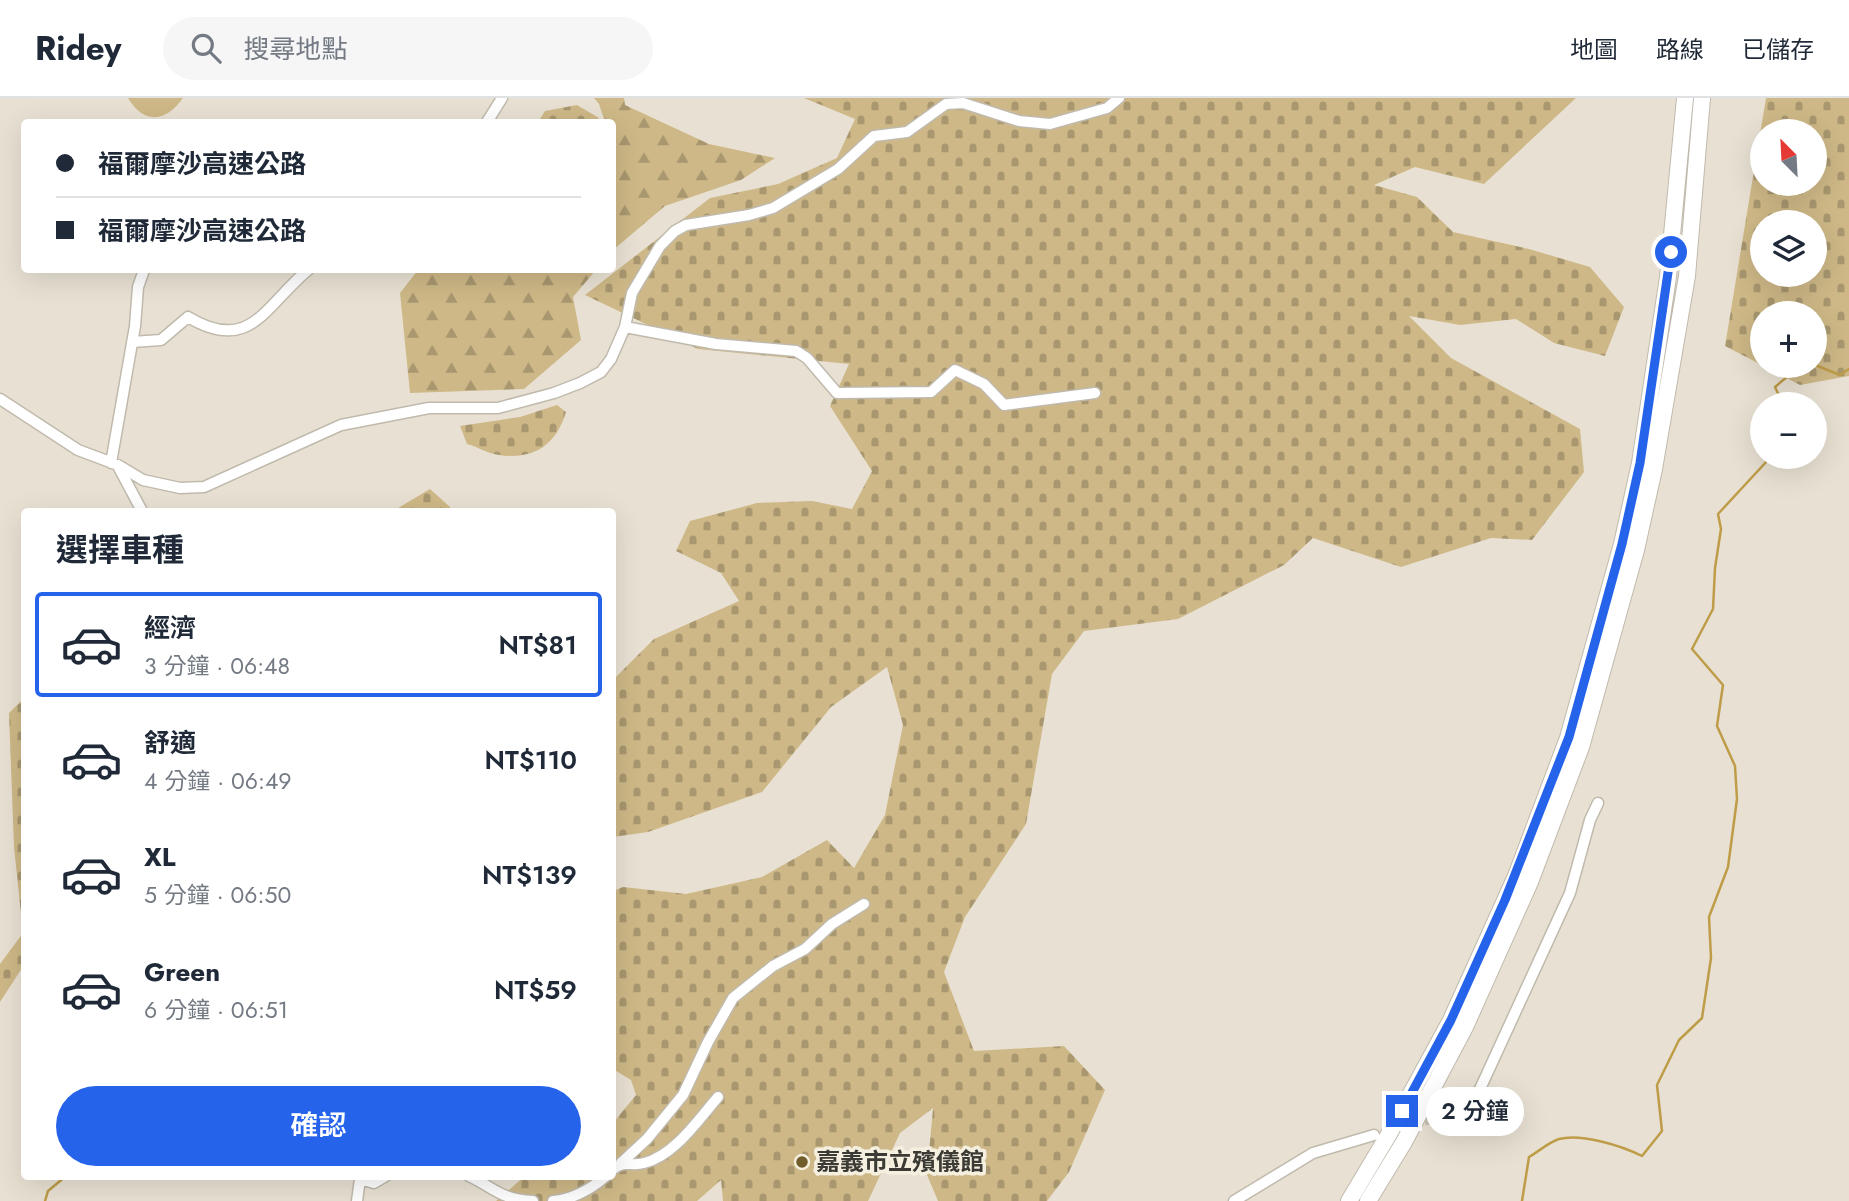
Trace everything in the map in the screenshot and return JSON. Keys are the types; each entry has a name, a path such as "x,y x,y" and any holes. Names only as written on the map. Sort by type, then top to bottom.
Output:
{"highway":[{"path":"1349,1201 1451,1020 1516,876 1569,737 1622,544 1640,463 1668,277 1685,98"},
{"path":"1368,1201 1404,1142 1465,1027 1530,882 1581,747 1636,550 1654,469 1687,276 1702,98"}],"street":[{"path":"489,119 502,98"},
{"path":"0,399 78,450 114,464 144,480 180,488 204,488 341,425 429,408 498,408 554,393 601,372 611,359 625,327 632,293 654,254 676,231 686,225 749,215 773,208 838,169 874,136 907,132 939,108 954,102 1019,121 1050,124 1107,108 1119,98"},
{"path":"140,508 114,464 138,287 143,273"},
{"path":"132,342 160,340 188,317 220,332 254,323 305,273"},
{"path":"625,327 716,344 796,351 807,358 837,393 931,392 955,370 984,384 1004,405 1095,393"},
{"path":"1440,1116 1461,1108 1480,1089 1570,893 1590,820 1598,803"},
{"path":"617,1167 647,1139 683,1095 733,998 772,966 805,949 832,924 864,904"},
{"path":"617,1167 644,1163 671,1148 718,1097"},
{"path":"1234,1201 1314,1153 1374,1135"},
{"path":"357,1201 359,1180"},
{"path":"483,1180 495,1193 517,1200 533,1201"},
{"path":"553,1201 569,1199 601,1180"}],"green space":[{"path":"128,98 183,98 169,112 155,117 141,113"},
{"path":"594,98 624,98 625,105 709,144 775,158 741,180 665,206 616,247 616,119 604,119"},
{"path":"804,98 1576,98 1484,184 1415,167 1374,185 1417,197 1453,232 1529,249 1590,267 1624,307 1605,356 1554,343 1516,319 1460,325 1409,316 1451,358 1580,429 1584,472 1532,540 1491,538 1401,567 1313,538 1284,565 1178,619 1084,631 1052,674 1026,824 965,917 944,972 974,1051 1064,1046 1105,1090 1069,1172 1047,1201 938,1201 927,1175 933,1108 900,1133 868,1201 723,1201 721,1180 697,1201 496,1201 520,1180 616,1180 616,1119 636,1095 631,1080 616,1071 616,890 623,887 686,894 762,877 827,840 854,868 885,815 903,725 887,667 831,707 762,792 648,832 616,837 616,677 654,639 739,601 721,573 676,551 690,521 757,503 812,501 852,509 872,471 830,406 849,364 698,349 585,295 710,198 778,184 837,158 855,119"},
{"path":"1766,98 1849,98 1849,376 1800,385 1786,378 1827,378 1827,301 1750,301 1750,359 1725,346 1750,195 1827,196 1827,119 1763,119"},
{"path":"577,105 599,118 540,119 545,111"},
{"path":"416,273 593,273 573,297 581,340 524,389 410,393 400,293"},
{"path":"557,405 566,412 556,433 542,448 523,455 495,454 467,444 460,426 520,417"},
{"path":"430,489 450,507 450,508 398,508"},
{"path":"21,701 21,914 14,847 9,713"},
{"path":"21,936 21,970 0,1002 0,964"}],"waterway":[{"path":"1827,370 1840,375 1849,369"},
{"path":"1777,392 1775,387 1786,378"},
{"path":"1522,1201 1529,1157 1555,1140 1590,1139 1642,1156 1662,1131 1657,1085 1679,1040 1702,1018 1711,958 1709,917 1728,867 1737,799 1735,766 1717,726 1723,685 1692,649 1713,609 1721,529 1718,514 1760,469"},
{"path":"45,1201 48,1191 61,1180"}],"tunnel":[{"path":"1410,1125 1440,1116"}],"place":[{"name":"嘉義市立殯儀館","path":"802,1162"}],"route":[{"path":"1402,1111 1451,1020 1516,876 1569,737 1622,544 1640,463 1671,252"}]}
